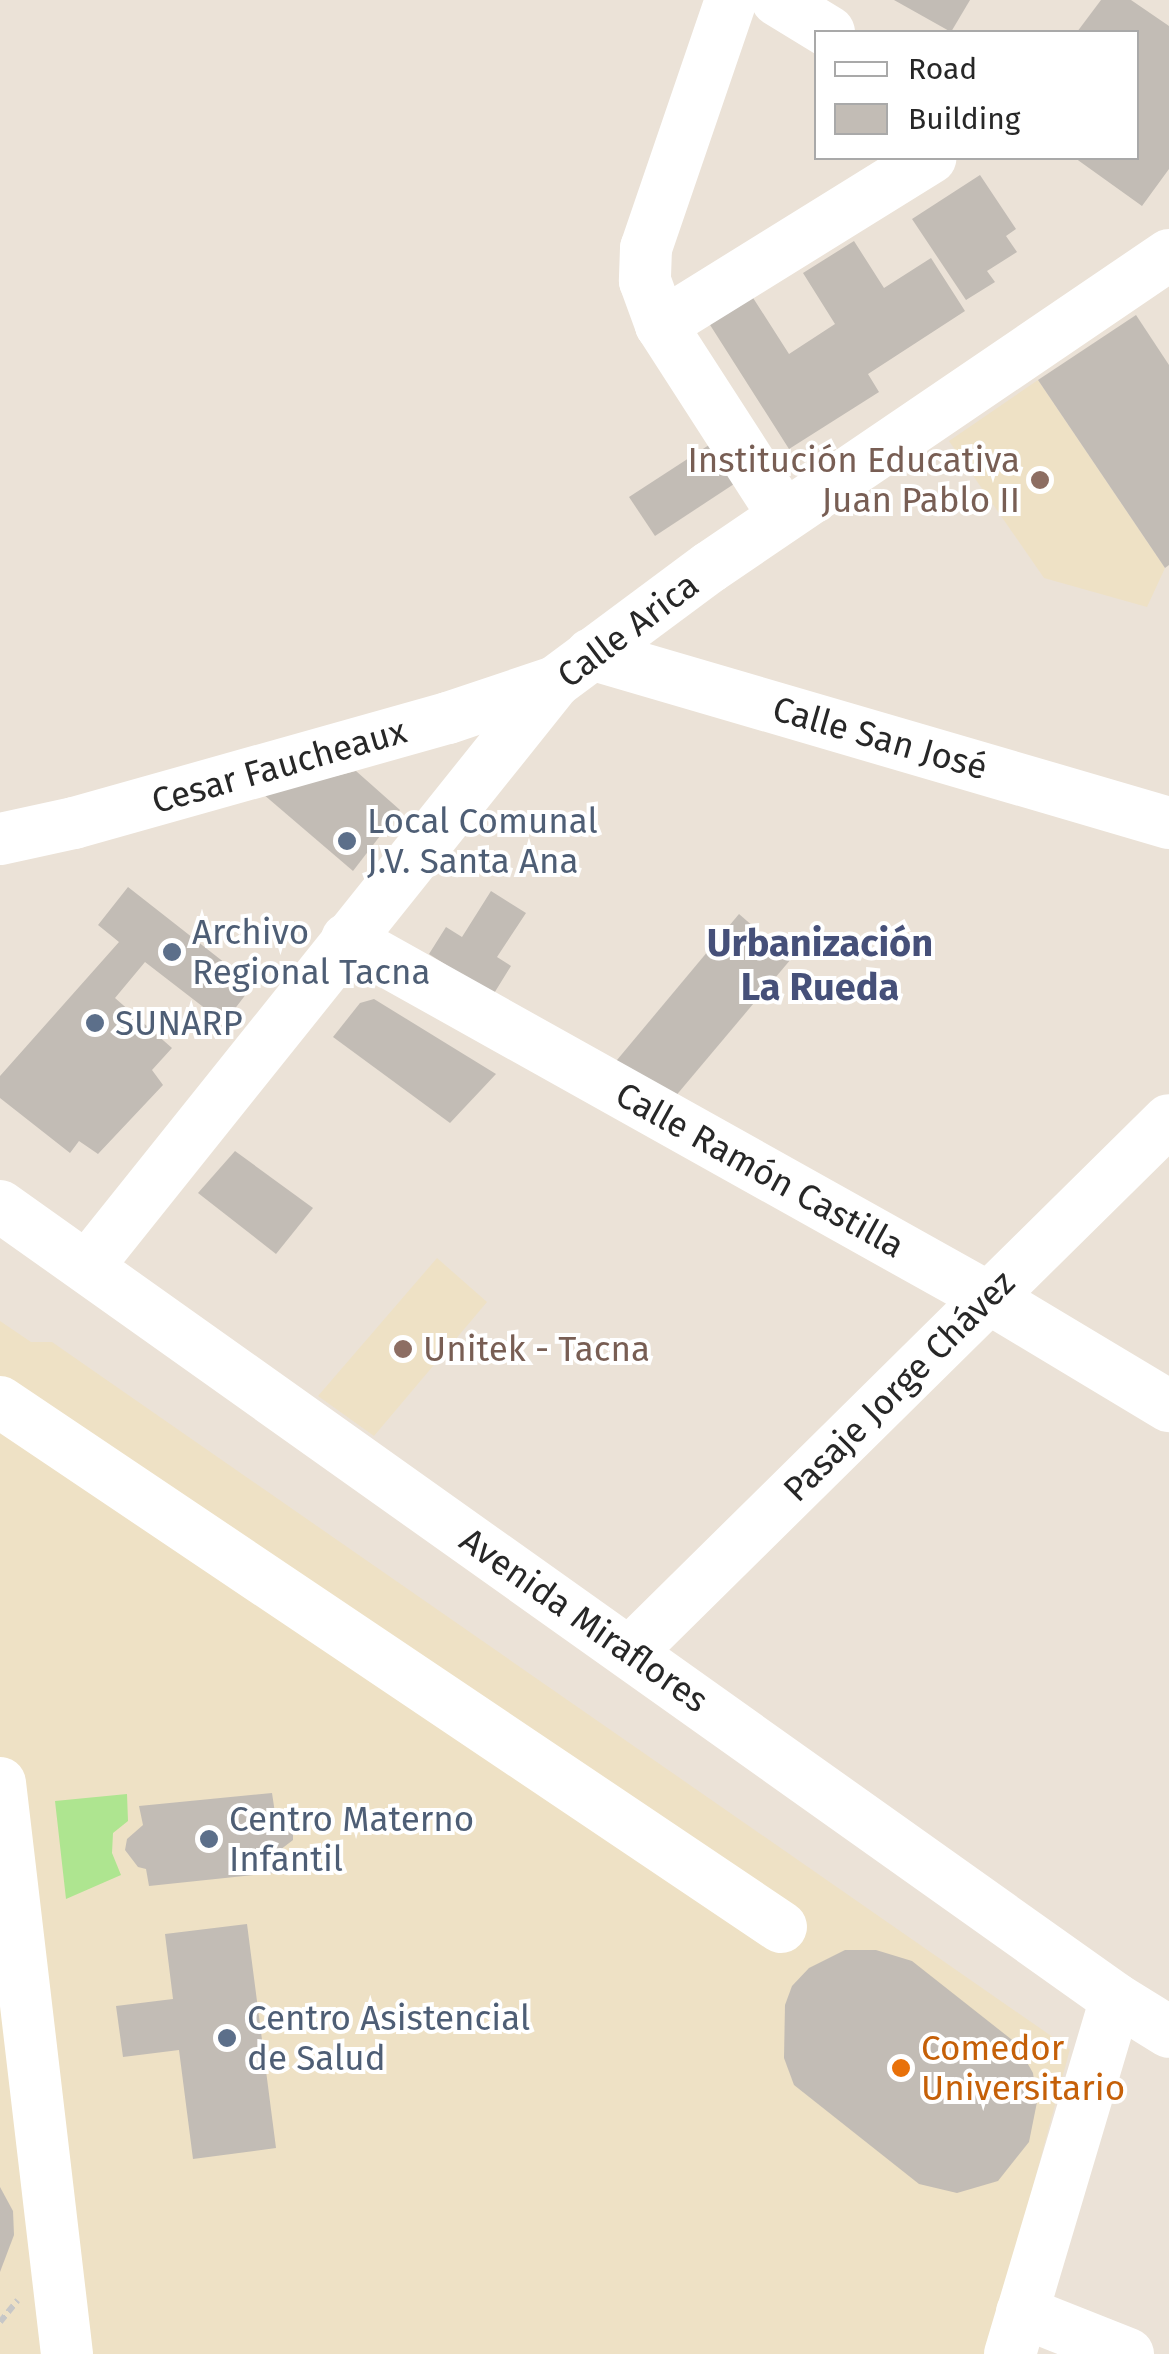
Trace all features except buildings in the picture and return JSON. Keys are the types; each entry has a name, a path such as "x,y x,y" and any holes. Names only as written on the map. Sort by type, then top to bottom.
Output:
{"street":[{"path":"731,0 646,248 645,281 661,325 784,516"},
{"path":"777,0 826,30"},
{"path":"661,325 927,160"},
{"name":"Calle Arica","path":"87,1268 347,940 573,668 784,516 1169,256"},
{"name":"Calle San José","path":"573,668 1169,823"},
{"name":"Cesar Faucheaux","path":"0,839 74,823 448,718 573,668"},
{"name":"Calle Ramón Castilla","path":"347,940 989,1298 1169,1406"},
{"name":"Pasaje Jorge Chávez","path":"630,1652 1169,1120"},
{"name":"Avenida Miraflores","path":"2,1210 1116,1999 1169,2032"},
{"path":"0,1402 781,1926"},
{"path":"0,1783 12,1996 67,2354"},
{"path":"1116,1999 1016,2333 1128,2354"}],"shaded area":[{"name":"Institución Educativa Juan Pablo II","path":"1038,380 1165,568 1147,607 1044,578 949,441"},
{"name":"Unitek - Tacna","path":"437,1258 487,1302 374,1436 318,1396"},
{"path":"0,1321 31,1342 52,1342 1070,2049 988,2354 0,2354"}],"green space":[{"path":"127,1794 128,1821 113,1833 112,1853 121,1875 66,1899 55,1801"}],"place":[{"name":"Institución Educativa Juan Pablo II","path":"1040,480"},
{"name":"Local Comunal J.V. Santa Ana","path":"347,841"},
{"name":"Archivo Regional Tacna","path":"172,952"},
{"name":"SUNARP","path":"95,1023"},
{"name":"Unitek - Tacna","path":"403,1349"},
{"name":"Centro Materno Infantil","path":"209,1839"},
{"name":"Centro Asistencial de Salud","path":"227,2038"},
{"name":"Comedor Universitario","path":"901,2068"}],"district":[{"name":"Urbanización La Rueda","path":"820,966"}]}
